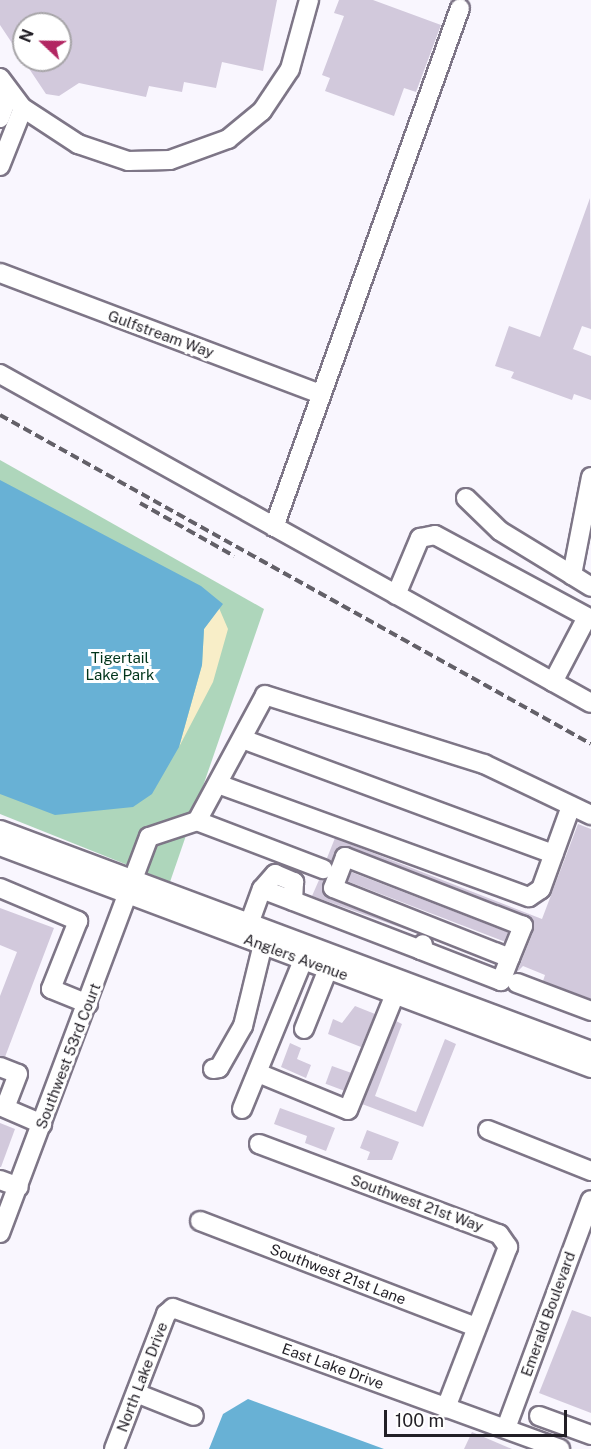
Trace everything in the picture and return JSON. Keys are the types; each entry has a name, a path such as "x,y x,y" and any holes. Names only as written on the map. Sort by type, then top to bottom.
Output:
{"street":[{"path":"5,85 23,108 78,144 128,160 170,160 209,148 244,127 272,100 298,48 309,0"},
{"path":"274,526 460,8"},
{"path":"0,118 5,85"},
{"path":"0,166 23,108"},
{"name":"Gulfstream Way","path":"1,277 321,394"},
{"path":"0,374 591,703"},
{"path":"572,575 591,477"},
{"path":"466,498 500,531 591,587"},
{"path":"396,595 420,538 435,535 589,618 553,682"},
{"path":"323,869 197,821 245,740 260,701 273,694 484,764 591,815"},
{"path":"245,740 554,854"},
{"path":"218,784 529,897 541,889 572,806"},
{"name":"Southwest 53rd Court","path":"0,1233 149,837 197,821"},
{"name":"Anglers Avenue","path":"0,830 262,944 591,1068"},
{"name":"Anglers Avenue","path":"0,846 249,924 591,1052"},
{"path":"249,924 262,889 422,947 501,981 523,926 345,857 333,888 510,958"},
{"path":"0,888 78,921 51,989 88,1004"},
{"path":"213,1069 219,1068 243,1026 262,944"},
{"path":"242,1109 303,960"},
{"path":"304,1029 328,969"},
{"path":"517,983 591,1011"},
{"path":"258,1074 348,1110 395,994"},
{"path":"0,1067 18,1074 2,1107 42,1124"},
{"path":"488,1130 591,1171"},
{"name":"Southwest 21st Way","path":"259,1144 499,1234 508,1247 446,1408"},
{"path":"0,1180 19,1187"},
{"name":"Emerald Boulevard","path":"506,1428 591,1200"},
{"name":"Southwest 21st Lane","path":"200,1221 476,1327"},
{"name":"East Lake Drive","path":"173,1308 560,1449"},
{"name":"North Lake Drive","path":"114,1449 166,1314 173,1308"},
{"path":"136,1393 194,1416"},
{"path":"539,1416 591,1435"}],"green space":[{"name":"Tigertail Lake Park","path":"0,460 264,609 170,882 0,814"}],"sand":[{"path":"219,608 228,629 213,682 179,747 202,665 204,629"}],"water":[{"name":"Tigertail Lake Park","path":"0,480 201,586 223,604 204,629 202,665 179,747 152,794 133,807 55,815 0,794"},
{"path":"248,1399 384,1449 209,1449 223,1414"}],"building":[{"path":"0,0 277,0 263,71 222,62 216,88 184,82 182,92 149,86 146,97 79,83 59,96 46,94 31,72 72,72 72,12 12,12 12,43 0,25"},
{"path":"339,0 373,0 441,25 416,92 404,88 394,116 325,91 330,78 322,75 344,16 334,13"},
{"path":"590,198 591,329 582,326 573,349 591,356 591,400 574,394 572,400 511,378 514,372 495,366 509,326 540,337"},
{"path":"578,824 591,829 591,999 543,981 545,975 523,966 517,972 534,930 527,916 349,847 338,849 331,861 327,858 335,838 542,919"},
{"path":"351,872 508,932 504,942 347,881"},
{"path":"319,880 324,880 322,890 328,898 419,934 312,896"},
{"path":"0,908 54,928 5,1057 0,1056 0,996 17,952 0,945"},
{"path":"355,1006 375,1014 361,1047 328,1034 333,1019 342,1023"},
{"path":"396,1021 402,1024 375,1096 416,1112 445,1039 456,1044 423,1127 362,1104"},
{"path":"290,1043 301,1048 297,1059 311,1065 306,1078 281,1067"},
{"path":"332,1066 351,1073 344,1091 326,1084"},
{"path":"280,1108 335,1128 326,1151 305,1143 307,1136 274,1124"},
{"path":"0,1123 15,1129 1,1167 0,1167"},
{"path":"367,1130 399,1142 392,1160 367,1160 370,1152 360,1148"},
{"path":"572,1310 591,1317 591,1413 539,1393"},
{"path":"472,1432 512,1449 464,1449"}],"railway":[{"path":"0,415 591,744"},
{"path":"140,503 234,556"}]}
